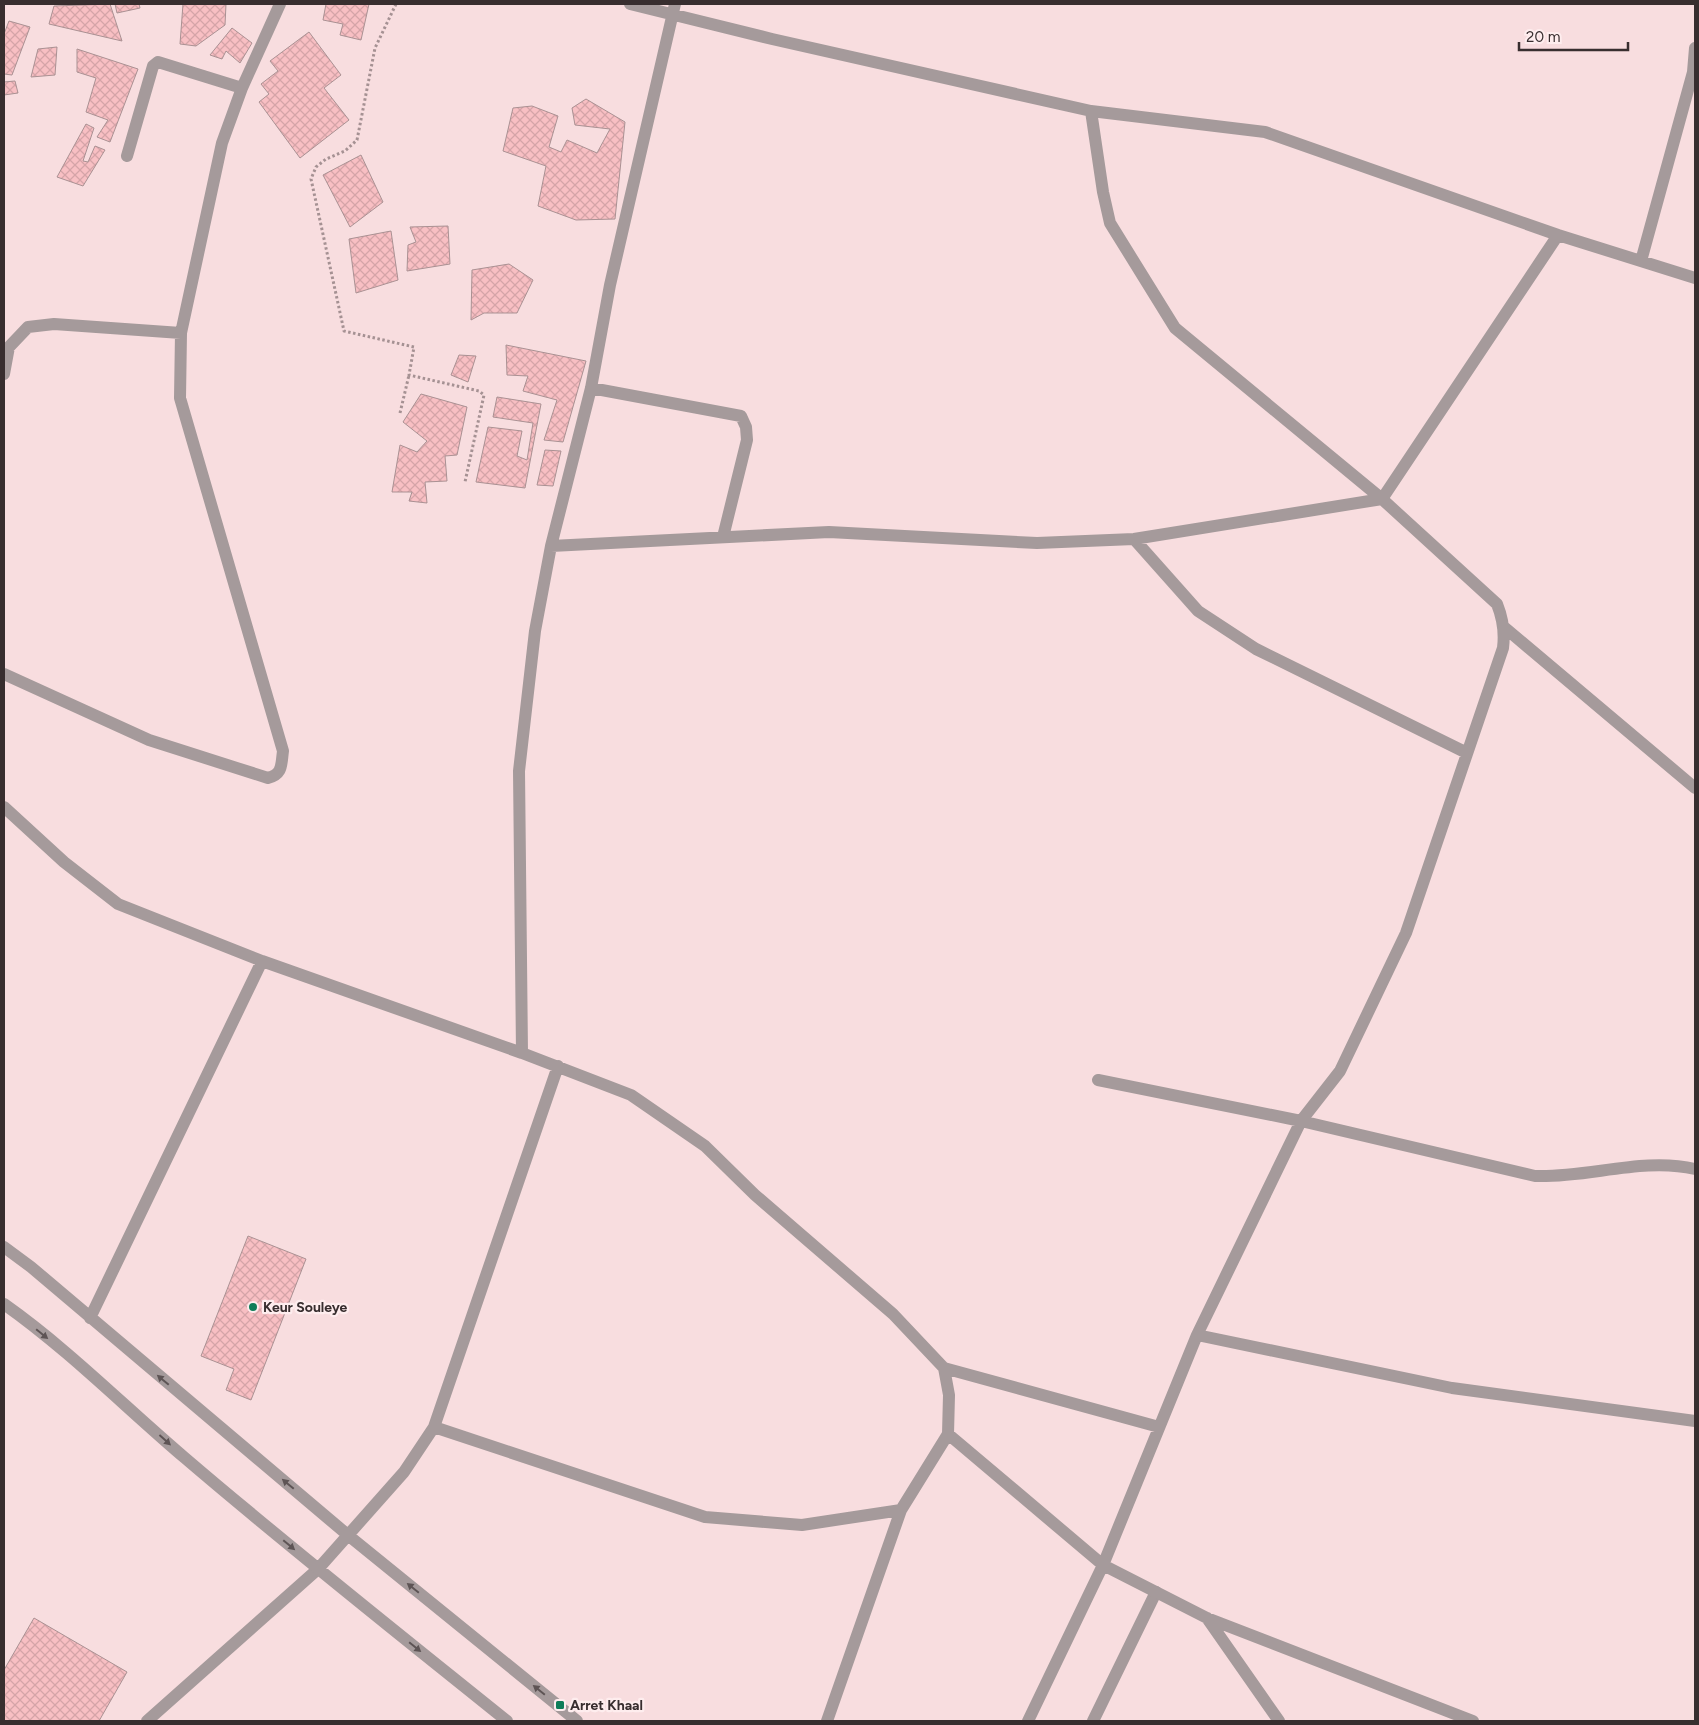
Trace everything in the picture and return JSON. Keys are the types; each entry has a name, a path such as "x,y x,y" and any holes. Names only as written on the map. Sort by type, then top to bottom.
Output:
{"street":[{"path":"4,674 149,740 268,778 276,776 281,772 283,751 180,398 180,333 222,143 242,88 280,4"},
{"path":"630,4 674,9 1091,111 1265,132 1558,235 1695,278"},
{"path":"522,1053 518,771 535,631 551,546 591,388 610,285 674,9"},
{"path":"1642,260 1693,72 1695,48"},
{"path":"127,156 153,66 158,62 242,88"},
{"path":"1028,1721 1102,1565 1197,1335 1301,1121 1340,1071 1406,933 1504,648 1504,627 1497,604 1382,499 1175,328 1110,223 1102,192 1091,111"},
{"path":"551,546 829,532 1037,543 1134,539 1382,499 1558,235"},
{"path":"4,374 9,347 28,327 54,324 180,333"},
{"path":"591,388 741,416 746,427 747,440 723,537"},
{"path":"1134,539 1198,611 1256,649 1467,753"},
{"path":"1504,627 1695,788"},
{"path":"4,807 64,862 118,904 262,961 558,1066 631,1095 704,1146 755,1195 893,1314 944,1368 1159,1427"},
{"path":"90,1318 262,961"},
{"path":"147,1721 318,1569 404,1472 434,1427 558,1066"},
{"path":"1098,1080 1301,1121 1536,1176 1562,1177 1673,1164 1695,1169"},
{"path":"4,1247 349,1536 577,1721"},
{"path":"4,1304 71,1357 184,1458 507,1721"},
{"path":"1197,1335 1452,1388 1695,1421"},
{"path":"827,1721 901,1510 948,1434 949,1395 944,1368"},
{"path":"434,1427 705,1517 802,1525 901,1510"},
{"path":"948,1434 1102,1565 1208,1618 1473,1721"},
{"path":"1093,1721 1156,1592"},
{"path":"1208,1618 1279,1721"}],"path":[{"path":"396,4 375,48 357,140 345,151 326,159 316,167 311,179 344,331 414,347 400,413"},
{"path":"409,375 479,391 484,395 465,482"}],"building":[{"path":"110,4 122,41 49,24 54,6"},
{"path":"115,4 139,4 140,8 117,13"},
{"path":"183,4 226,4 225,25 196,46 180,44"},
{"path":"326,4 369,4 361,40 340,35 343,24 323,20"},
{"path":"9,21 30,27 12,75 4,74 4,34"},
{"path":"232,28 252,43 240,63 226,51 222,59 210,55"},
{"path":"309,32 341,75 324,88 349,120 300,158 259,102 269,94 261,84 278,71 270,61"},
{"path":"57,47 55,75 31,77 38,49"},
{"path":"77,49 138,69 110,142 97,137 108,120 86,112 96,78 77,72"},
{"path":"15,81 18,93 4,95 4,82"},
{"path":"586,99 625,122 615,219 576,220 538,206 546,166 503,151 513,108 532,106 558,116 549,147 561,152 567,140 597,153 610,129 575,125 572,108"},
{"path":"86,124 94,128 83,161 88,162 95,146 105,150 83,186 57,177"},
{"path":"361,155 383,202 350,227 323,175"},
{"path":"448,226 450,264 407,271 408,245 416,242 410,227"},
{"path":"391,231 398,280 356,293 349,239"},
{"path":"509,264 533,280 517,313 484,313 471,320 472,270"},
{"path":"506,345 586,361 563,442 544,440 557,400 523,391 528,376 507,375"},
{"path":"459,355 476,356 468,382 451,375"},
{"path":"421,394 467,407 457,455 445,456 447,481 425,482 427,503 409,501 412,492 392,492 400,445 417,452 427,441 403,422"},
{"path":"497,397 541,404 525,488 476,482 488,427 522,431 517,456 527,460 533,423 493,417"},
{"path":"545,450 561,451 553,486 537,485"},
{"name":"Keur Souleye","path":"248,1236 306,1259 251,1400 226,1390 234,1369 201,1356"},
{"path":"34,1618 127,1672 99,1721 4,1721 4,1670"}],"place":[{"name":"Keur Souleye","path":"253,1307"},
{"name":"Arret Khaal","path":"560,1705"}]}
